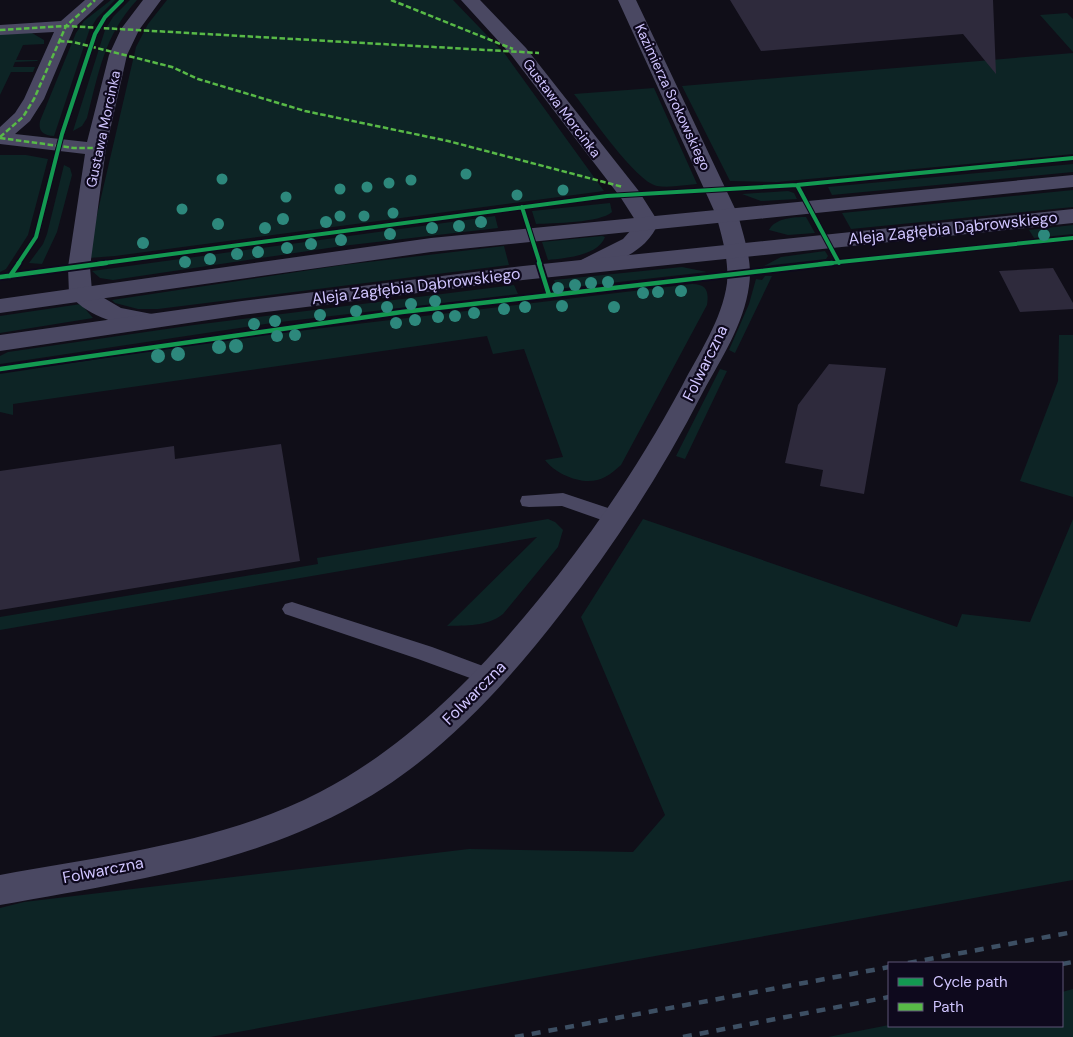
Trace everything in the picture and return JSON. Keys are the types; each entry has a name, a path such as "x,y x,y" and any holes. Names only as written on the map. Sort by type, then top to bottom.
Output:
{"street":[{"path":"0,138 23,118 34,99 66,26 95,0"},
{"name":"Gustawa Morcinka","path":"81,294 79,267 96,148 121,47 130,29 152,0"},
{"name":"Gustawa Morcinka","path":"470,0 520,52 630,195 648,223"},
{"name":"Kazimierza Srokowskiego","path":"627,0 728,215 737,250"},
{"path":"0,30 66,26"},
{"path":"0,138 74,148 96,148"},
{"path":"0,306 362,253 1073,181"},
{"name":"Aleja Zagłębia Dąbrowskiego","path":"0,343 149,320 590,265 1073,216"},
{"path":"590,265 628,246 644,232 648,223"},
{"name":"Folwarczna","path":"0,890 212,848 259,834 331,802 375,777 419,745 492,678 585,561 616,518 672,429 723,329 738,287 737,250"},
{"path":"81,294 107,312 120,317 149,320"}],"lane":[{"path":"529,501 564,499 616,518"},
{"path":"292,609 425,653 492,678"}],"green space":[{"path":"111,0 115,0 97,18 89,31 54,136 47,135 40,128 40,121 76,33 84,21"},
{"path":"130,0 137,0 117,27 104,55 87,118 82,126 73,131 105,30 113,17"},
{"path":"167,0 453,0 505,54 604,191 89,258 89,249 136,47 148,24"},
{"path":"1067,13 1073,19 1073,52 1040,15"},
{"path":"32,33 44,40 44,44 23,45 16,60 38,60 15,62 13,67 35,67 33,72 11,72 0,95 0,34"},
{"path":"1073,53 1073,154 777,182 730,181 682,86"},
{"path":"654,88 697,184 662,187 648,181 625,160 574,94"},
{"path":"0,155 26,155 48,159 28,235 6,269 0,272"},
{"path":"1073,164 1073,172 832,195 828,187"},
{"path":"64,165 70,168 72,175 57,232 42,264 29,263 43,244 47,234"},
{"path":"1073,190 1073,207 851,229 842,213"},
{"path":"788,191 794,193 797,199 761,201 742,194"},
{"path":"610,203 612,212 606,216 576,222 536,224 532,211"},
{"path":"495,216 498,228 342,246 113,280 100,278 92,271"},
{"path":"806,217 815,233 788,235 769,230 780,221"},
{"path":"1073,225 1073,234 1034,238 1029,230"},
{"path":"605,237 601,243 588,252 572,257 548,260 542,242"},
{"path":"504,246 509,265 158,309 138,309 115,303 112,300 343,265"},
{"path":"825,251 828,256 826,259 764,266 781,257"},
{"path":"682,267 707,272 557,289 554,280"},
{"path":"765,276 772,276 735,353 729,350 749,304 756,279 762,280"},
{"path":"692,284 704,287 708,296 707,305 621,465 598,480 581,480 564,475 556,471 545,460 563,457 524,349 493,354 487,336 13,404 13,415 0,412 0,374 223,340"},
{"path":"514,285 518,294 272,323 0,364 0,356 8,352 194,325"},
{"path":"81,304 93,318 0,333 0,316"},
{"path":"1059,335 1073,335 1073,497 1020,481 1058,381"},
{"path":"720,369 727,371 685,459 676,456"},
{"path":"548,519 555,522 563,530 558,547 503,614 483,623 447,626 537,537 0,630 0,617 318,564 317,558"},
{"path":"643,519 957,627 962,614 1030,622 1073,519 1073,880 210,1037 0,1037 0,908 24,902 469,849 633,852 665,815 581,617"},
{"path":"1073,989 1073,1037 828,1037 888,1025 888,1027 1063,1027 1063,992"}],"building":[{"path":"730,0 993,0 996,74 963,34 761,51"},
{"path":"1053,268 1073,303 1073,309 1020,312 999,271"},
{"path":"829,364 886,368 864,494 820,486 823,470 785,463 798,405"},
{"path":"281,444 300,561 0,610 0,471 174,446 175,459"}],"railway":[{"path":"913,962 1073,932"},
{"path":"1063,964 1073,962"},
{"path":"515,1037 888,967"},
{"path":"683,1037 888,997"}],"marked path":[{"path":"0,137 23,117 34,99 66,26 95,0"},
{"path":"391,0 513,49"},
{"path":"0,30 66,26 539,53"},
{"path":"59,41 73,42 172,67 198,79 305,111 448,141 623,187"},
{"path":"0,138 74,148 96,148"}],"cycle path":[{"path":"10,276 36,237 62,134 95,34 105,17 122,0"},
{"path":"0,277 607,196 797,185 1073,158"},
{"path":"797,185 839,263"},
{"path":"522,207 549,295"},
{"path":"0,369 402,312 804,266 1073,238"}]}
